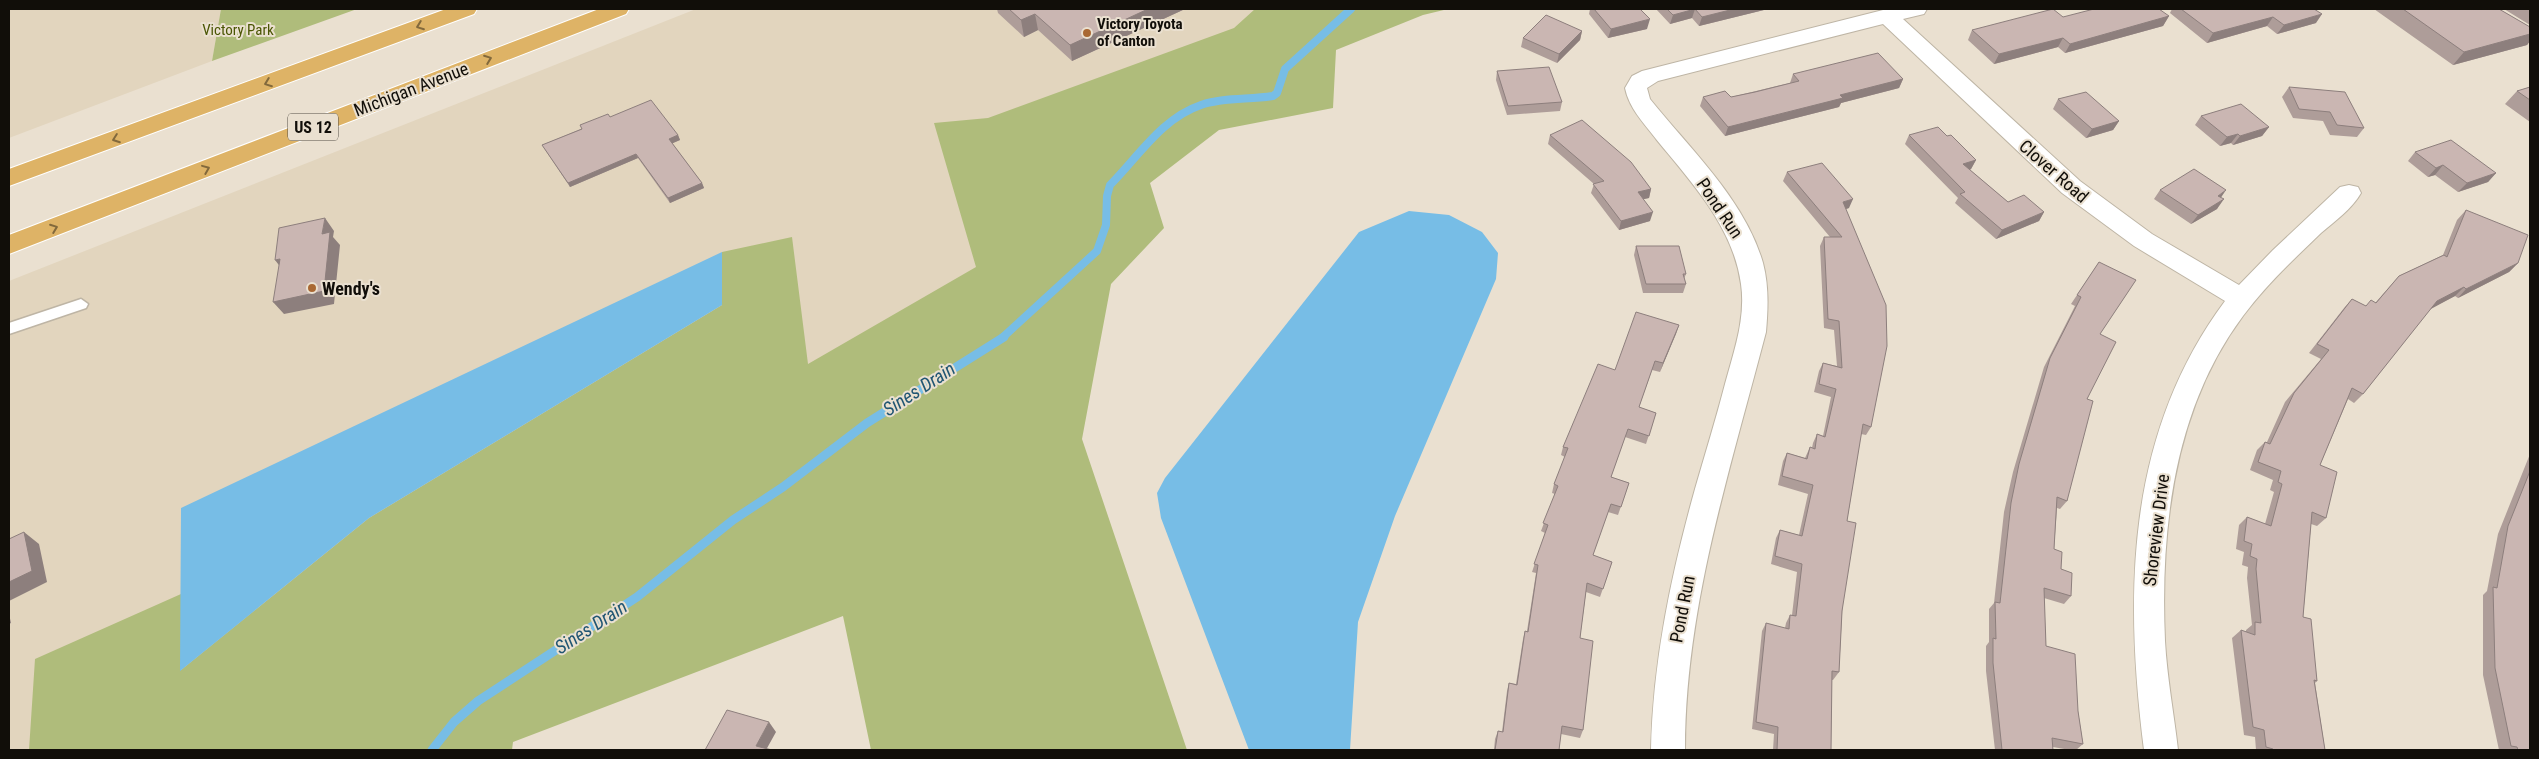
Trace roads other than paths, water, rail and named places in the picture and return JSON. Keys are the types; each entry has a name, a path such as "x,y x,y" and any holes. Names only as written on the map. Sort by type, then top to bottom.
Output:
{"main road":[{"path":"9,178 466,9"},
{"name":"Michigan Avenue","path":"9,245 618,9"}],"street":[{"name":"Pond Run","path":"1668,750 1671,667 1675,636 1692,556 1753,332 1756,311 1756,284 1748,251 1732,220 1639,101 1636,88 1640,81 1650,76 1916,9"},
{"name":"Clover Road","path":"1887,16 2070,187 2143,240 2242,299"},
{"name":"Shoreview Drive","path":"2160,750 2152,690 2148,601 2154,514 2160,479 2173,430 2191,384 2221,326 2256,281 2349,193"}],"lane":[{"path":"9,329 82,304"}],"water":[{"path":"1409,211 1449,215 1482,232 1498,253 1496,279 1395,516 1358,622 1350,750 1249,750 1161,518 1157,493 1165,478 1359,232"},
{"path":"722,252 722,305 369,518 180,671 181,508"}],"waterway":[{"name":"Sines Drain","path":"1002,338 1097,251 1106,225 1107,196 1110,185 1151,139 1174,119 1201,105 1210,102 1273,96 1277,93 1285,69 1351,9"},
{"name":"Sines Drain","path":"432,750 454,722 478,701 637,597 733,520 783,487 867,423 1004,337"}],"place":[{"name":"Victory Toyota of Canton","path":"1087,33"},
{"name":"Wendy's","path":"312,288"}],"park label":[{"name":"Victory Park","path":"238,30"}]}
